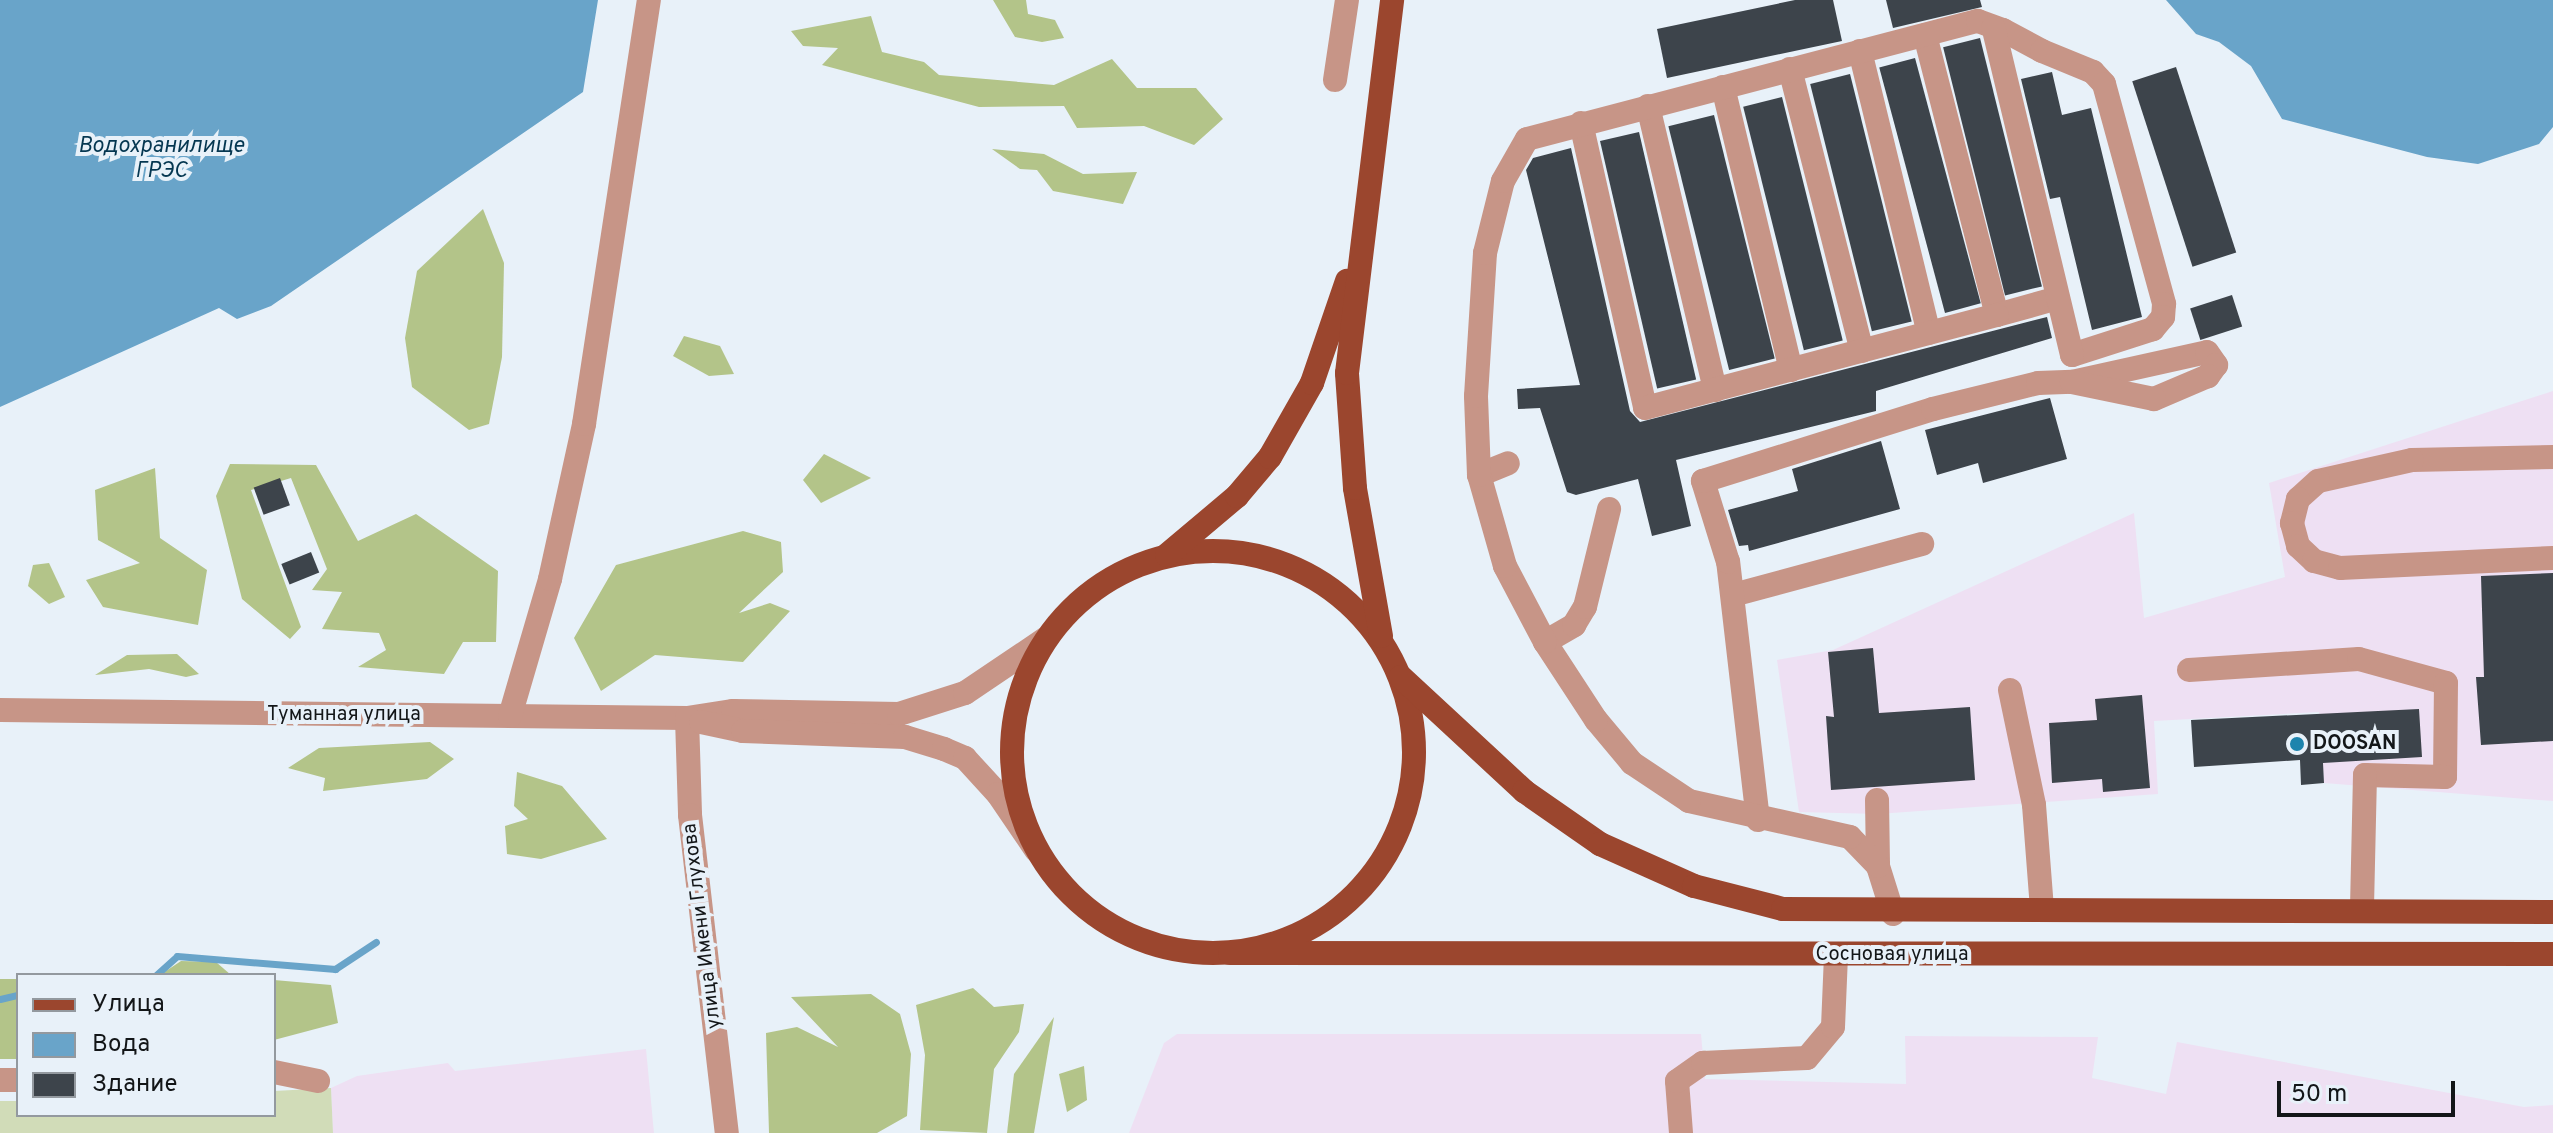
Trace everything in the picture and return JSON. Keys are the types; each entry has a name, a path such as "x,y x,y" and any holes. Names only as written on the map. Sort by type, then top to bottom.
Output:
{"main road":[{"path":"1381,641 1349,435 1347,373 1361,237 1392,2"},
{"path":"1167,556 1237,496 1270,457 1312,383 1361,237"},
{"path":"1167,556 1228,551 1288,564 1341,596 1381,641 1399,675 1415,748 1405,811 1385,857 1344,904 1303,933 1230,953"},
{"name":"Сосновая улица","path":"1167,556 1111,578 1064,616 1045,639 1019,697 1013,728 1015,791 1036,850 1072,896 1118,930 1172,950 1230,953 1836,956 2553,954"},
{"name":"Сосновая улица","path":"1399,675 1524,791 1600,844 1694,886 1741,901 1826,913 1893,914 2362,908 2553,912"}],"street":[{"path":"510,716 550,579 584,424 649,0"},
{"path":"1335,80 1347,0"},
{"path":"1878,866 1850,837 1758,820 1689,801 1632,763 1596,720 1545,642 1505,566 1479,475 1476,396 1493,208 1510,161 1527,139 1978,21 1993,27 2093,72 2104,84 2163,317 2153,329 2072,355 1993,27"},
{"path":"1925,35 1997,315"},
{"path":"1860,51 1929,333"},
{"path":"1790,69 1862,351"},
{"path":"1723,87 1791,370"},
{"path":"1648,106 1715,390"},
{"path":"1581,123 1645,408 2058,298"},
{"path":"1758,820 1733,595 1703,481 1933,409 2038,383 2072,382 2207,352 2216,365 2208,376 2154,399 2072,382"},
{"path":"2553,457 2412,460 2318,481 2298,499 2292,523 2298,546 2314,561 2340,568 2553,558"},
{"path":"1479,475 1508,463"},
{"path":"1545,642 1574,625 1585,607 1609,509"},
{"path":"1733,595 1922,544"},
{"name":"Туманная улица","path":"0,710 687,718 733,711 899,714 965,693 1045,639"},
{"path":"2189,670 2359,659 2446,683 2445,777 2365,775 2362,908"},
{"path":"2010,690 2034,805 2042,910"},
{"name":"Туманная улица","path":"687,718 743,731 905,737 944,749 965,758 998,794 1036,850"},
{"name":"улица Имени Глухова","path":"687,718 690,815 727,1133"},
{"path":"1877,800 1878,866 1893,914"},
{"path":"1681,1133 1677,1081 1703,1063 1807,1058 1833,1027 1836,956"},
{"path":"276,1072 318,1081"}],"shaded area":[{"path":"2553,391 2553,801 2324,783 2319,712 2154,721 2158,794 1878,814 1799,812 1777,660 1833,650 2134,513 2144,618 2285,577 2269,483"},
{"path":"1177,1034 1701,1034 1705,1079 1906,1084 1905,1036 2098,1037 2092,1078 2166,1094 2177,1042 2524,1107 2553,1105 2553,1133 1129,1133 1164,1043"},
{"path":"646,1049 654,1133 333,1133 331,1088 357,1076 448,1063 455,1071"}],"green space":[{"path":"993,0 1026,0 1028,14 1055,20 1064,38 1042,42 1015,37"},
{"path":"871,16 882,52 924,62 939,75 1054,85 1112,59 1137,88 1196,88 1223,119 1194,145 1144,126 1077,128 1064,106 979,107 822,65 838,48 803,46 791,31"},
{"path":"992,149 1044,154 1083,174 1137,172 1123,204 1053,191 1037,170 1020,169"},
{"path":"483,209 504,263 502,357 489,424 469,430 412,387 405,338 417,271"},
{"path":"684,336 720,346 734,374 709,376 673,356"},
{"path":"824,454 871,478 821,503 803,480"},
{"path":"230,464 316,465 358,541 416,514 498,571 496,642 463,642 444,674 358,667 386,650 379,633 322,629 342,592 312,590 327,569 291,478 251,490 301,627 290,639 242,599 216,496"},
{"path":"155,468 160,538 207,570 198,625 103,607 86,580 140,563 98,540 95,490"},
{"path":"743,531 781,542 783,572 739,613 770,603 790,611 743,662 655,655 601,691 574,638 616,565"},
{"path":"49,563 65,597 49,604 28,586 33,565"},
{"path":"177,654 199,674 186,677 149,669 95,675 127,655"},
{"path":"430,742 454,759 427,779 323,791 325,778 288,768 319,748"},
{"path":"517,772 562,786 607,839 541,859 507,854 505,826 528,819 514,806"},
{"path":"181,961 216,962 229,973 163,973"},
{"path":"0,979 16,979 16,1059 0,1059"},
{"path":"276,980 331,985 338,1023 276,1039"},
{"path":"973,988 994,1007 1024,1004 1019,1032 994,1069 987,1133 920,1130 925,1055 916,1005"},
{"path":"871,994 900,1014 911,1054 907,1116 877,1133 769,1133 766,1033 797,1027 838,1047 791,997"},
{"path":"1054,1017 1034,1133 1007,1133 1014,1074"},
{"path":"1084,1066 1087,1100 1067,1112 1059,1074"},
{"path":"331,1088 333,1133 0,1133 0,1101 16,1101 16,1117 276,1117 276,1091"}],"water":[{"name":"Водохранилище ГРЭС","path":"0,0 598,0 583,92 271,306 237,319 219,308 0,407"},
{"path":"2166,0 2553,0 2553,127 2539,144 2478,164 2427,157 2282,119 2251,66 2219,42 2196,34"}],"building":[{"path":"1795,0 1833,0 1842,41 1667,78 1657,29"},
{"path":"1886,0 1980,0 1982,7 1893,28"},
{"path":"1980,38 2042,286 2005,296 1943,47"},
{"path":"1915,58 1981,303 1945,313 1879,68"},
{"path":"2176,67 2236,252 2193,267 2132,81"},
{"path":"2052,72 2062,115 2091,108 2142,317 2092,330 2060,197 2050,199 2021,79"},
{"path":"1850,74 1912,321 1872,331 1810,84"},
{"path":"1782,97 1843,341 1804,350 1743,107"},
{"path":"1714,115 1775,359 1729,370 1668,126"},
{"path":"1639,132 1696,379 1657,388 1600,141"},
{"path":"1571,148 1630,411 1640,422 2047,317 2052,338 1876,391 1876,411 1676,460 1691,526 1652,536 1638,479 1576,495 1567,492 1540,408 1518,409 1517,389 1580,385 1526,170 1533,158"},
{"path":"2232,295 2242,326 2200,340 2190,309"},
{"path":"2050,398 2067,459 1983,483 1978,463 1937,475 1925,430"},
{"path":"1881,441 1900,509 1749,551 1748,545 1739,546 1728,510 1798,491 1792,469"},
{"path":"280,478 290,505 264,515 254,488"},
{"path":"311,552 319,572 290,584 281,564"},
{"path":"2553,573 2553,741 2481,745 2476,677 2484,677 2481,576"},
{"path":"1873,648 1879,713 1970,707 1975,780 1831,790 1826,716 1834,717 1828,652"},
{"path":"2142,695 2150,788 2103,792 2102,779 2052,783 2049,723 2097,720 2095,699"},
{"path":"2419,709 2422,757 2323,763 2324,783 2301,785 2300,760 2194,767 2191,720"}],"waterway":[{"path":"158,973 177,956 335,969 376,942"},
{"path":"0,999 16,995"}],"place":[{"name":"DOOSAN","path":"2297,744"}]}
